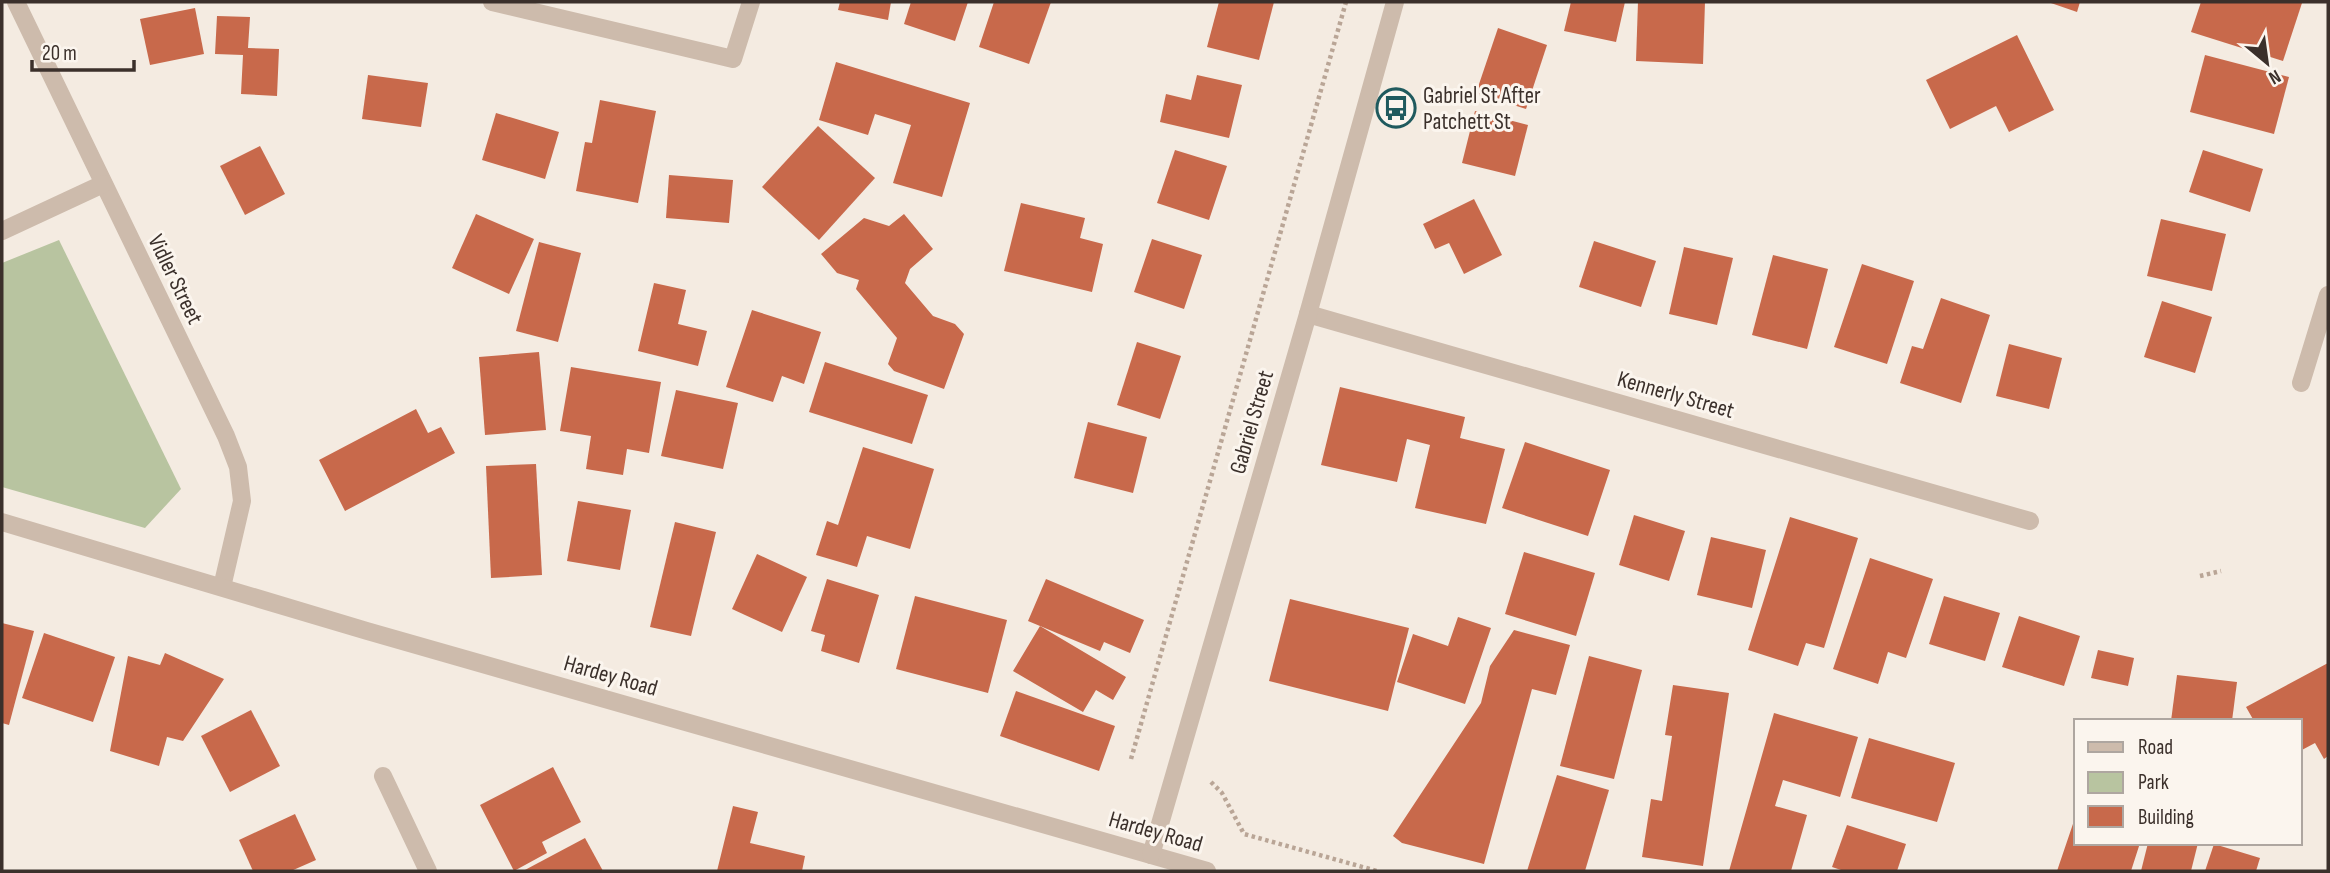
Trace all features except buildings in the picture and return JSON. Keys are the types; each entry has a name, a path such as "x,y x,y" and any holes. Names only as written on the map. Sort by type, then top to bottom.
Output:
{"street":[{"name":"Vidler Street","path":"16,2 226,436 238,467 242,502 222,587"},
{"path":"492,2 733,59 751,2"},
{"name":"Gabriel Street","path":"1151,855 1308,314 1395,2"},
{"path":"2,231 103,184"},
{"path":"2301,383 2328,295"},
{"name":"Kennerly Street","path":"1308,314 2030,521"},
{"name":"Hardey Road","path":"2,522 367,631 1207,871"},
{"path":"383,776 428,871"}],"path":[{"path":"1131,759 1346,2"},
{"path":"2200,576 2221,571"},
{"path":"1211,782 1222,793 1244,834 1377,871"}],"green space":[{"path":"59,240 181,489 145,528 2,487 2,263"}],"place":[{"name":"Gabriel St After Patchett St","path":"1396,108"}]}
